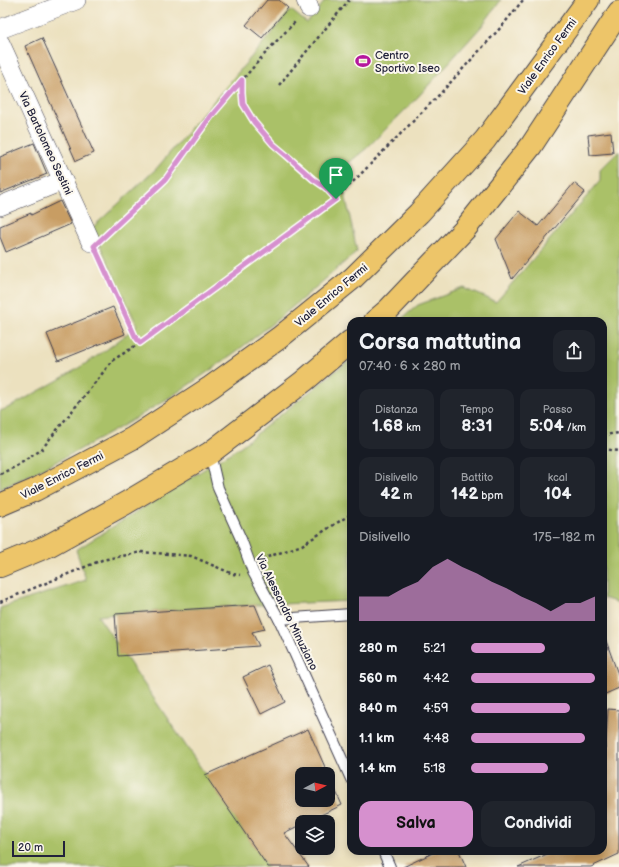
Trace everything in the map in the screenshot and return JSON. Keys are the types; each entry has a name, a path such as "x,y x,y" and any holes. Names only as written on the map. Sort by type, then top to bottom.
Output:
{"highway":[{"name":"Viale Enrico Fermi","path":"0,505 35,490 133,438 211,387 279,338 353,278 419,213 485,140 588,0"},
{"path":"380,317 389,310 465,229 531,146 619,12"},
{"path":"0,566 48,546 126,503 210,453 304,381 347,344"}],"street":[{"path":"0,29 76,0"},
{"name":"Via Bartolomeo Sestini","path":"0,44 93,244"},
{"path":"0,206 52,185"}],"lane":[{"name":"Via Alessandro Minuziano","path":"210,453 218,488 241,539 253,572 279,619 347,770"},
{"path":"279,619 347,614"},
{"path":"385,855 390,867"}],"path":[{"path":"279,85 349,0"},
{"path":"0,474 15,467 41,450 113,360 140,343 336,199 439,95 502,26 523,0"},
{"path":"140,343 135,336 93,244 165,180 212,115 308,4"},
{"path":"242,80 243,104 254,122 273,144 313,179 326,188 336,199"},
{"path":"607,434 619,433"},
{"path":"607,450 619,452"},
{"path":"0,602 102,560 142,552 191,556 232,574 244,576 253,572 262,559 302,545 347,517"}],"green space":[{"path":"325,0 501,0 481,27 417,98 367,148 340,170 357,251 280,317 220,363 175,394 102,438 0,489 0,411 10,407 92,360 137,325 92,228 156,169 291,10 307,23"},
{"path":"619,151 619,603 607,599 607,317 404,317 418,305 464,288 496,302 600,181 600,170"},
{"path":"347,362 347,601 234,606 98,616 268,867 0,867 0,608 86,580 76,550 241,446"}],"building":[{"path":"267,0 279,0 288,8 262,38 246,25"},
{"path":"42,38 94,153 76,161 25,46"},
{"path":"611,132 613,153 590,155 588,135"},
{"path":"34,143 47,174 0,193 0,157"},
{"path":"574,183 585,192 512,279 496,239 519,211 538,226"},
{"path":"60,201 71,224 6,252 0,237 0,226 31,213 31,215"},
{"path":"113,307 125,334 58,361 47,334"},
{"path":"255,605 265,629 252,632 259,646 118,656 115,614"},
{"path":"607,644 619,677 619,688 607,693"},
{"path":"268,665 285,702 261,714 243,677"},
{"path":"608,709 619,710 619,854 591,867 518,867 545,855 607,855"},
{"path":"308,729 325,767 295,767 295,807 335,807 335,789 342,805 321,815 295,815 295,828 284,833 295,848 295,855 300,855 309,867 268,867 205,775"},
{"path":"428,855 461,855 466,867 403,867"}],"place":[{"name":"Centro Sportivo Iseo","path":"363,61"}],"route":[{"path":"242,80 243,104 254,122 273,144 313,179 326,188 336,199 140,343 135,336 94,246 165,180 212,115 242,80"}]}
